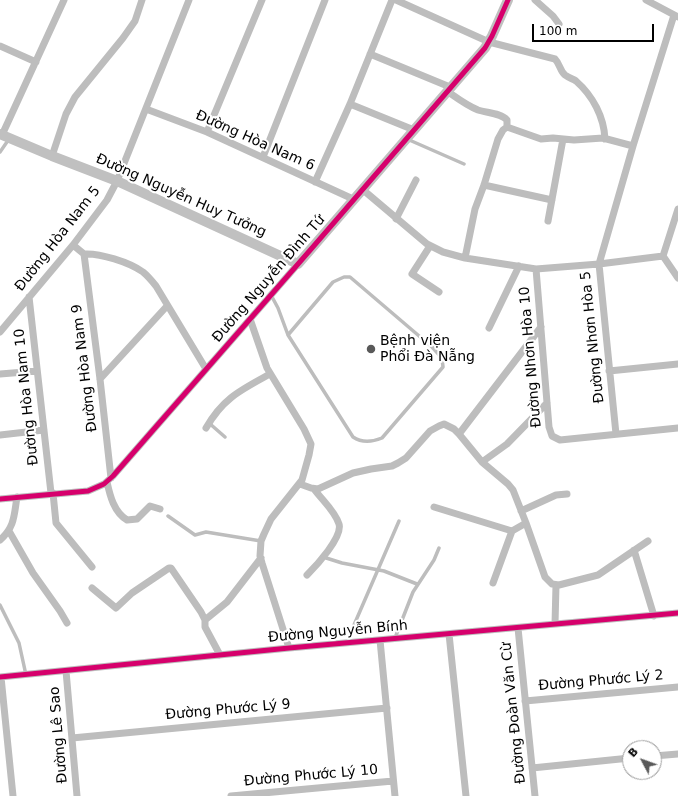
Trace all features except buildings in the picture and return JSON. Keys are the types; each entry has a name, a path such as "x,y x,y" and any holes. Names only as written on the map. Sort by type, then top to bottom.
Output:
{"street":[{"path":"4,136 64,0"},
{"path":"52,156 66,114 72,103 135,21 142,0"},
{"name":"Đường Hòa Nam 5","path":"0,332 73,245 107,200 117,181 189,0"},
{"path":"207,132 262,0"},
{"path":"263,157 325,0"},
{"path":"315,182 350,104 392,0"},
{"path":"396,0 489,42 555,60 558,62 564,74 575,81 590,97 601,118 605,129 605,138"},
{"name":"Đường Nguyễn Đình Tứ","path":"0,499 52,493 88,491 104,484 109,480 298,264 489,42 508,0"},
{"path":"535,0 554,16 558,24"},
{"path":"646,0 676,16"},
{"name":"Đường Nhơn Hòa 5","path":"616,434 599,264 633,146 676,16"},
{"path":"0,46 36,62"},
{"path":"370,54 448,89 461,101 477,109 505,118 507,120 507,127"},
{"path":"350,104 414,130"},
{"name":"Đường Hòa Nam 6","path":"146,109 207,132 353,199"},
{"path":"507,127 541,139 605,138 633,146"},
{"path":"464,258 474,209 484,185 498,139 502,130 507,127"},
{"name":"Đường Nguyễn Huy Tưởng","path":"4,136 117,181 298,264"},
{"path":"548,220 563,139"},
{"path":"396,219 416,180"},
{"path":"484,185 552,200"},
{"path":"362,189 430,246 442,252 464,258 536,269 599,264 664,256"},
{"path":"678,209 664,256 678,278"},
{"path":"73,245 84,254 100,256 139,270 148,277 156,286 206,369"},
{"path":"430,246 412,274 439,292"},
{"name":"Đường Hòa Nam 9","path":"84,254 100,379 110,496 116,508 127,520 137,519 150,506 160,509"},
{"path":"489,328 519,266"},
{"name":"Đường Nhơn Hòa 10","path":"536,269 547,404 550,431 552,436 560,440 678,428"},
{"name":"Đường Hòa Nam 10","path":"29,297 56,523 92,567"},
{"path":"100,379 167,306"},
{"path":"250,319 261,355 270,374 310,440 310,450 304,476 300,484 271,519 266,527 261,541 260,558 289,648"},
{"path":"458,434 541,327"},
{"path":"609,371 678,364"},
{"path":"0,374 37,371"},
{"path":"207,426 213,415 225,402 244,388 270,374"},
{"path":"482,462 507,444 547,404"},
{"path":"300,484 318,489 353,473 392,466 406,458 430,431 444,424 449,426 458,434 482,462 510,487 522,511 545,577 548,581 556,585 598,575 648,541"},
{"path":"0,435 44,430"},
{"path":"307,574 323,557 337,537 340,528 339,522 334,514 314,489"},
{"path":"522,511 556,495 567,494"},
{"path":"0,540 9,531 12,525 17,497"},
{"path":"434,507 512,531"},
{"path":"493,583 512,531 526,523"},
{"path":"9,531 33,573 67,623"},
{"path":"634,550 654,616"},
{"path":"205,620 227,602 260,558"},
{"path":"92,588 116,608 132,593 171,568 205,620 205,627 220,655"},
{"path":"555,624 556,585"},
{"name":"Đường Nguyễn Bính","path":"1,677 289,648 678,613"},
{"name":"Đường Đoàn Văn Cừ","path":"518,628 535,796"},
{"path":"449,634 466,796"},
{"path":"380,640 395,796"},
{"name":"Đường Lê Sao","path":"66,671 77,796"},
{"path":"1,677 13,796"},
{"name":"Đường Phước Lý 2","path":"526,701 678,687"},
{"name":"Đường Phước Lý 9","path":"72,738 386,708"},
{"path":"662,755 678,754"},
{"path":"532,768 622,759"},
{"name":"Đường Phước Lý 10","path":"231,796 393,781"}],"lane":[{"path":"0,152 4,136"},
{"path":"406,138 464,164"},
{"path":"271,295 278,308 288,335 353,437 359,441 374,441 382,438 443,367 442,358 432,347 350,277 344,277 334,282 288,335"},
{"path":"207,426 225,437"},
{"path":"168,516 195,535 206,532 261,541"},
{"path":"354,626 400,521"},
{"path":"394,639 417,584 431,565 439,548"},
{"path":"323,557 342,563 378,569 417,584"},
{"path":"0,605 19,643 26,675"}],"cycle path":[{"path":"0,499 88,491 104,484 113,476 485,48 508,0"},
{"path":"0,677 289,648 678,613"}],"place":[{"name":"Bệnh viện Phổi Đà Nẵng","path":"371,349"}]}
